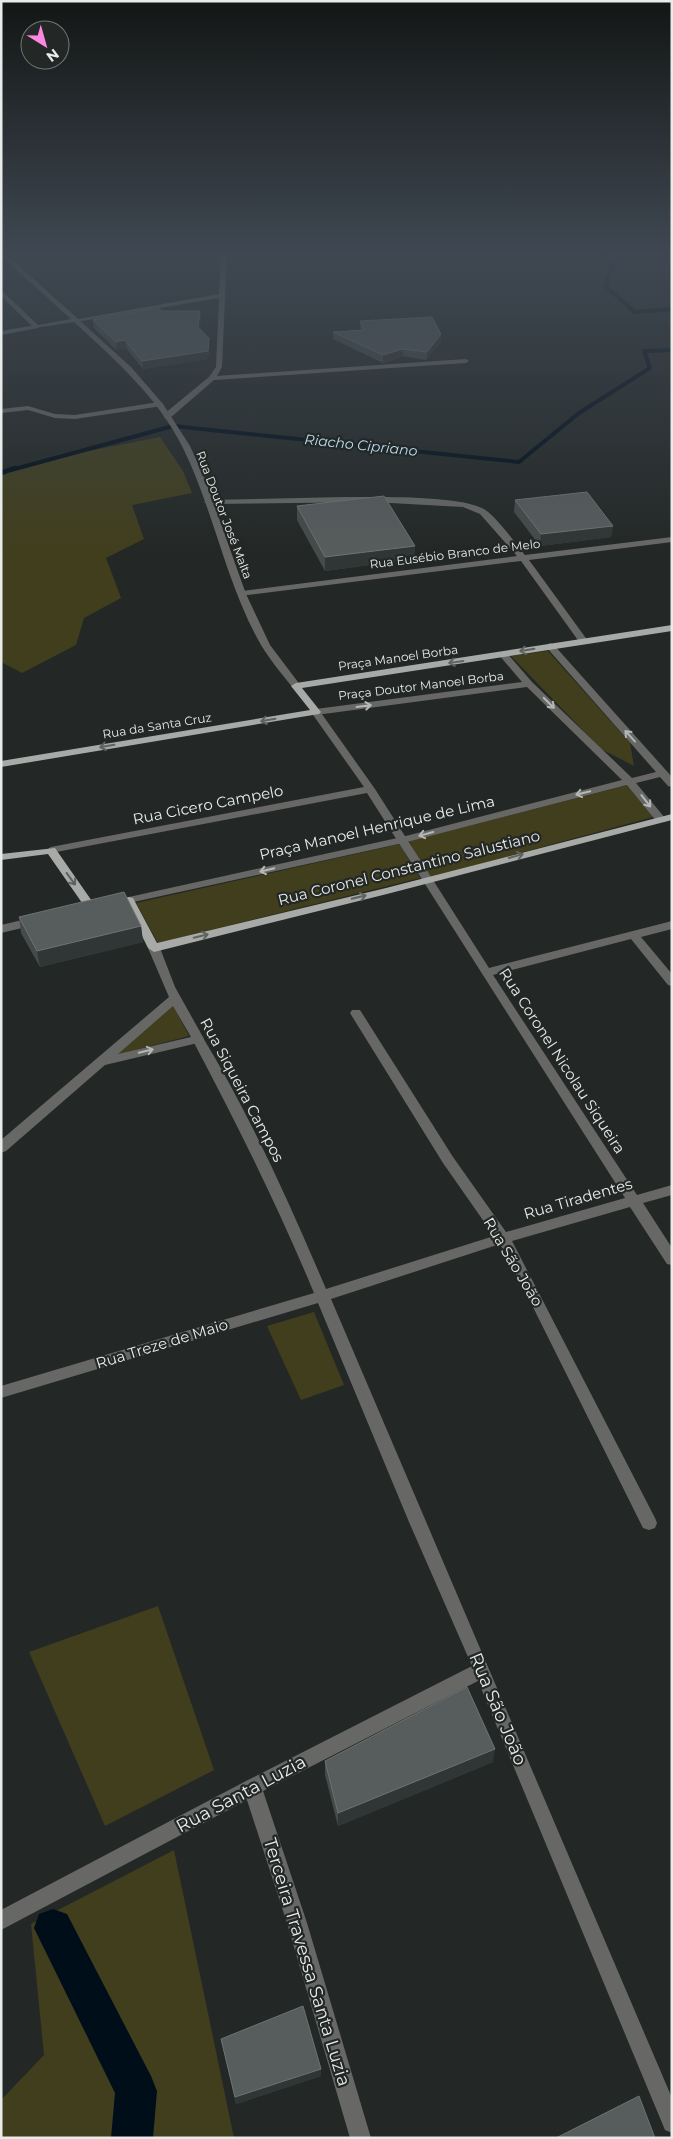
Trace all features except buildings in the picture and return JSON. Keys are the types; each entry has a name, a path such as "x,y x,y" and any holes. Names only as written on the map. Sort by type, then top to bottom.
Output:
{"main road":[{"name":"Praça Manoel Borba","path":"296,686 672,628"},
{"path":"296,686 316,712"},
{"name":"Rua da Santa Cruz","path":"1,764 316,712"},
{"name":"Rua Coronel Constantino Salustiano","path":"154,948 666,818"},
{"path":"1,857 50,850 87,909 129,900"},
{"name":"Rua Siqueira Campos","path":"129,900 154,948"}],"street":[{"name":"Rua Doutor José Malta","path":"111,352 129,368 159,404 186,446 201,479 242,594 266,645 296,686"},
{"path":"167,416 212,378 220,367 221,352"},
{"path":"212,378 466,361"},
{"path":"1,411 28,408 55,416 75,417 159,404"},
{"path":"208,502 415,501 468,506 480,510 523,558 583,641"},
{"name":"Rua Eusébio Branco de Melo","path":"242,594 672,539"},
{"path":"550,646 667,771 672,784"},
{"path":"504,654 530,684 666,818"},
{"name":"Praça Doutor Manoel Borba","path":"316,712 530,684"},
{"name":"Rua Coronel Nicolau Siqueira","path":"316,712 370,789 486,973 672,1260"},
{"name":"Praça Manoel Henrique de Lima","path":"129,900 403,840 667,771"},
{"name":"Rua Cicero Campelo","path":"50,850 370,789"},
{"path":"1,929 46,918"},
{"path":"486,973 672,925"},
{"path":"633,934 672,982"},
{"name":"Rua Siqueira Campos","path":"154,948 175,998 245,1126 300,1242 322,1296"},
{"path":"1,1148 175,998"},
{"name":"Rua São João","path":"356,1013 443,1153 503,1238 650,1523"},
{"path":"99,1063 198,1039"},
{"name":"Rua Tiradentes","path":"322,1296 503,1238 672,1190"},
{"name":"Rua São João","path":"322,1296 413,1513 482,1670 672,2123"},
{"name":"Rua Treze de Maio","path":"1,1392 322,1296"},
{"name":"Rua Santa Luzia","path":"1,1921 252,1787 482,1670"},
{"name":"Terceira Travessa Santa Luzia","path":"252,1787 297,1924 361,2138"}],"shaded area":[{"path":"160,437 183,471 192,493 132,505 144,539 106,558 121,598 84,618 76,645 22,673 1,662 1,474 38,461"},
{"path":"548,651 630,743 634,766 601,749 511,656"},
{"path":"628,785 653,817 428,878 409,841"},
{"path":"400,844 420,878 158,943 136,903"},
{"path":"173,1005 189,1036 116,1055"},
{"path":"314,1312 344,1385 301,1400 267,1326"},
{"path":"158,1606 214,1770 105,1826 29,1652"},
{"path":"174,1850 234,2138 1,2138 1,2100 44,2055 31,1924"}],"waterway":[{"name":"Riacho Cipriano","path":"11,470 173,426 519,462 579,413 650,368 644,352"},
{"name":"Riacho Cipriano","path":"1,473 15,468"},
{"path":"53,1928 136,2091 132,2138"}]}
